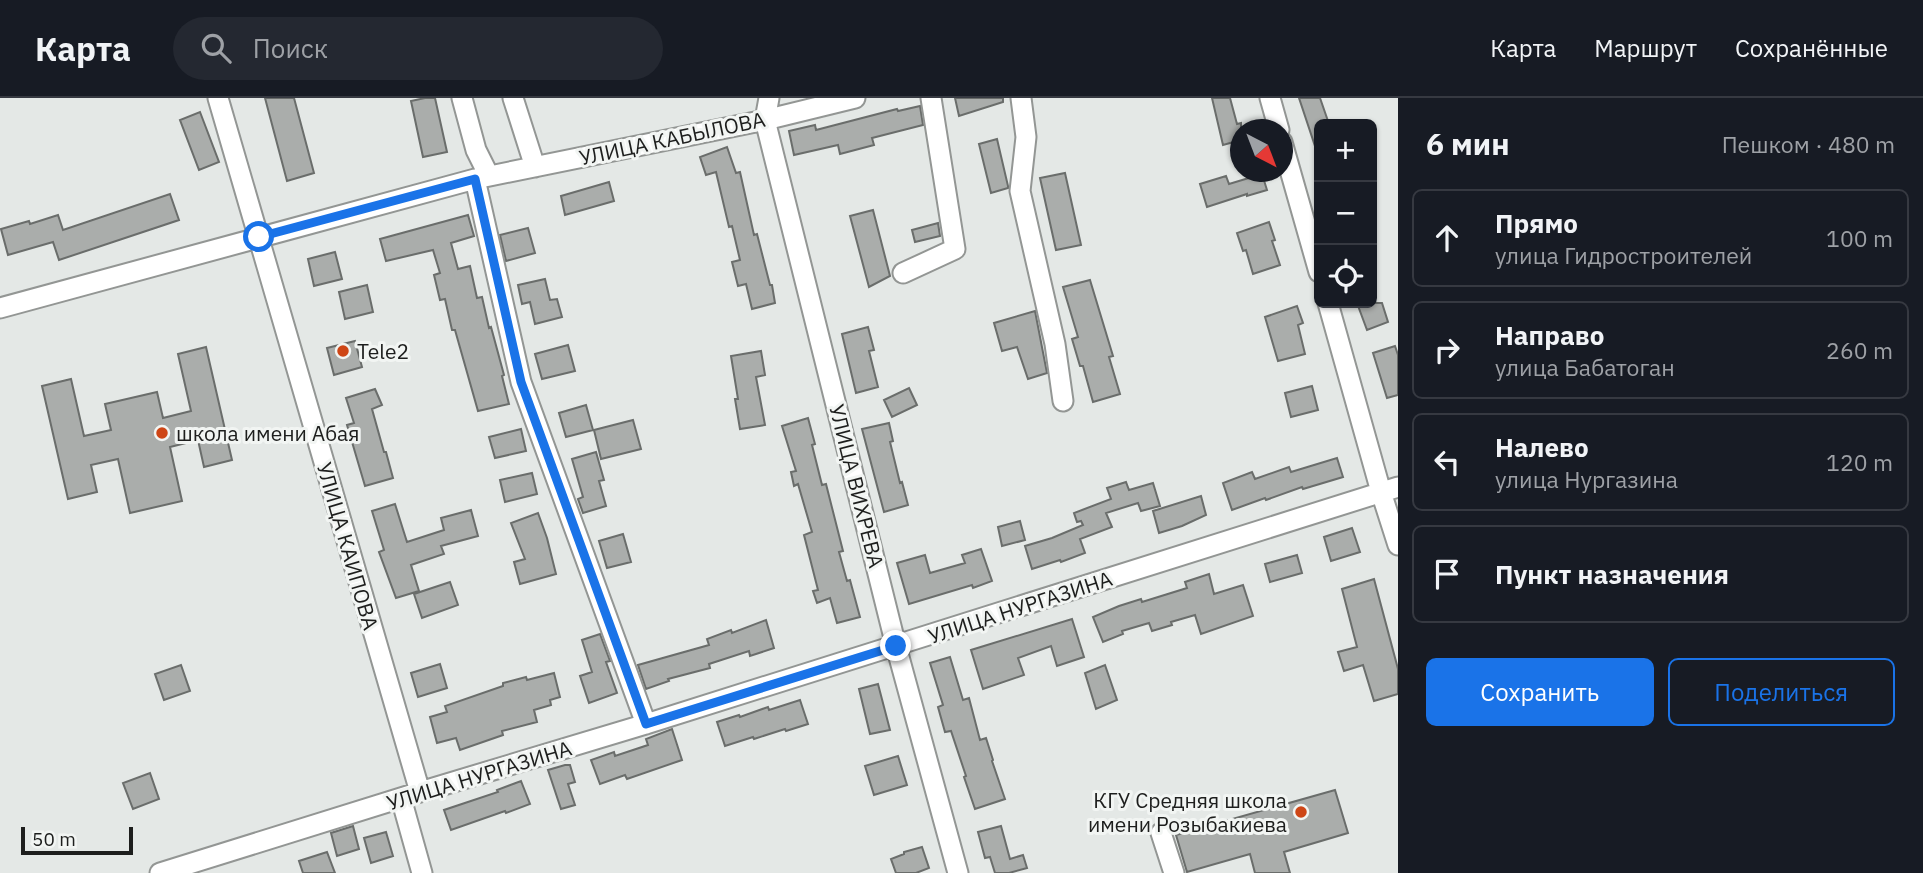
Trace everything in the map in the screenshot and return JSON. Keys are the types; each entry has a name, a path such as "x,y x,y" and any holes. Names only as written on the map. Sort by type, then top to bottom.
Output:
{"street":[{"name":"УЛИЦА КАИПОВА","path":"218,98 259,237 410,795 422,873"},
{"path":"462,98 482,178 521,382 646,724"},
{"path":"513,98 535,167"},
{"name":"УЛИЦА ВИХРЕВА","path":"769,98 765,120 896,646 958,873"},
{"name":"УЛИЦА КАБЫЛОВА","path":"0,308 482,178 765,120 855,98"},
{"path":"903,273 955,249 931,98"},
{"path":"1021,98 1026,137 1020,191 1055,344 1063,401"},
{"path":"1270,98 1276,119"},
{"path":"1293,178 1314,254"},
{"path":"1330,308 1390,489 1398,545"},
{"name":"УЛИЦА НУРГАЗИНА","path":"160,873 211,865 410,795 896,646 1390,489"},
{"path":"1161,833 1174,873"}],"building":[{"path":"265,98 294,98 314,173 287,181"},
{"path":"435,98 447,152 423,157 411,101"},
{"path":"955,98 1003,98 1003,102 959,116"},
{"path":"1212,98 1230,98 1236,119 1230,119 1230,143 1223,145"},
{"path":"1299,98 1320,98 1327,119 1314,119 1314,143"},
{"path":"920,106 923,125 872,138 874,145 840,154 838,145 794,155 789,131 815,125 816,130 897,109 898,111"},
{"path":"200,112 219,162 199,170 180,120"},
{"path":"997,139 1008,188 991,193 979,144"},
{"path":"727,147 736,173 740,172 754,235 757,234 775,303 752,309 746,284 738,286 732,262 740,260 716,172 706,175 700,157"},
{"path":"1065,173 1081,245 1056,250 1040,178"},
{"path":"1226,176 1229,184 1264,182 1267,190 1207,207 1200,184"},
{"path":"609,182 614,201 565,215 561,196"},
{"path":"170,194 179,220 59,260 53,242 8,255 1,229 58,215 63,230"},
{"path":"873,210 890,276 869,287 850,216"},
{"path":"468,215 474,236 451,243 458,269 470,266 477,298 482,297 504,375 502,376 509,404 478,411 445,299 440,300 434,275 440,273 433,250 386,261 380,239"},
{"path":"1269,222 1280,265 1253,274 1246,250 1243,251 1237,233"},
{"path":"938,223 940,236 915,242 912,230"},
{"path":"528,228 535,253 506,261 500,235"},
{"path":"335,252 342,279 314,286 308,259"},
{"path":"545,279 550,300 557,299 562,317 535,324 530,302 522,304 518,285"},
{"path":"1090,280 1113,356 1109,357 1120,394 1093,402 1072,339 1078,337 1063,287"},
{"path":"367,285 373,312 345,319 339,292"},
{"path":"1377,303 1382,303 1388,322 1367,330 1359,308 1377,308"},
{"path":"1297,306 1303,323 1298,325 1305,354 1278,361 1265,317"},
{"path":"1035,311 1047,373 1028,379 1017,347 1002,351 994,323"},
{"path":"868,327 874,350 869,351 878,387 856,393 842,334"},
{"path":"355,341 362,367 334,375 327,348"},
{"path":"568,345 575,371 542,379 535,354"},
{"path":"1395,346 1398,355 1398,395 1387,398 1373,353"},
{"name":"школа имени Абая","path":"206,347 232,460 204,467 198,440 170,447 182,501 130,513 118,459 91,465 97,492 68,499 42,386 71,379 84,436 111,430 105,404 157,392 163,418 191,411 178,354"},
{"path":"761,351 765,375 756,377 765,425 740,429 731,356"},
{"path":"1312,386 1318,410 1291,417 1285,393"},
{"path":"909,388 917,405 892,417 884,400"},
{"path":"375,389 382,405 372,409 393,478 365,486 347,425 354,423 346,398"},
{"path":"586,405 593,430 566,437 559,413"},
{"path":"808,418 822,485 826,484 843,551 839,552 860,617 837,623 830,598 817,603 813,591 818,590 804,535 812,532 798,484 794,486 791,472 796,471 782,426"},
{"path":"633,420 641,449 601,459 594,430"},
{"path":"889,423 893,441 890,442 908,505 884,512 862,429"},
{"path":"521,429 526,451 495,458 489,437"},
{"path":"596,452 604,480 599,481 606,506 583,513 578,499 583,497 572,459"},
{"path":"1337,458 1343,477 1232,510 1223,483 1252,472 1255,479 1289,467 1291,472"},
{"path":"532,473 537,494 505,502 500,480"},
{"path":"1126,482 1129,490 1153,483 1160,506 1141,511 1138,503 1106,513 1112,527 1080,539 1085,553 1032,569 1025,546 1083,525 1081,521 1077,522 1074,513 1111,499 1107,488"},
{"path":"1201,496 1206,515 1159,533 1153,511"},
{"path":"395,504 407,542 444,530 441,518 471,510 478,536 441,546 444,554 411,565 419,591 396,598 379,552 384,550 372,511"},
{"path":"538,513 556,574 520,584 514,562 525,559 511,523"},
{"path":"1020,521 1025,540 1002,546 998,527"},
{"path":"1352,528 1360,552 1331,561 1324,537"},
{"path":"623,534 631,562 607,568 599,541"},
{"path":"981,549 992,581 909,604 897,563 925,555 930,573 965,563 962,555"},
{"path":"1297,555 1302,573 1270,582 1265,564"},
{"path":"1209,574 1214,594 1243,585 1253,616 1201,634 1195,615 1152,631 1149,623 1122,631 1123,634 1103,642 1093,617 1141,599 1142,602 1187,588 1185,582"},
{"path":"1374,579 1398,669 1398,694 1374,701 1363,665 1344,671 1338,652 1357,647 1342,589"},
{"path":"450,582 458,605 422,618 414,594"},
{"path":"1072,619 1084,657 1057,666 1051,646 1018,658 1024,675 983,689 971,650"},
{"path":"766,620 774,648 750,656 749,651 709,664 710,668 668,679 669,681 646,689 638,665 709,645 707,639"},
{"path":"600,634 610,661 606,662 617,693 589,703 580,676 592,672 582,640"},
{"path":"950,657 963,700 969,698 980,740 986,738 1005,799 975,809 951,731 945,732 938,707 943,705 930,663"},
{"path":"440,664 447,688 418,697 411,673"},
{"path":"181,665 190,691 164,700 155,674"},
{"path":"1105,665 1117,700 1096,709 1085,673"},
{"path":"554,673 560,697 550,700 551,705 534,710 537,722 502,731 503,735 460,750 456,738 437,743 430,717 447,712 445,706 503,686 503,683"},
{"path":"878,684 890,730 870,734 859,689"},
{"path":"800,700 808,724 725,746 717,722"},
{"path":"672,729 682,760 627,779 625,775 600,784 591,760 614,752 615,756 648,745 646,739"},
{"path":"898,756 907,785 874,795 865,766"},
{"path":"570,765 575,782 568,784 575,805 561,809 548,770"},
{"path":"150,773 159,799 133,809 123,783"},
{"path":"521,781 530,804 451,830 444,810 498,792 497,790"},
{"name":"КГУ Средняя школа имени Розыбакиева","path":"1335,790 1348,833 1284,852 1290,873 1255,873 1250,854 1187,872 1176,835"},
{"path":"353,826 359,849 337,856 331,833"},
{"path":"1001,826 1010,859 1023,855 1027,868 1009,873 995,873 990,857 985,858 978,832"},
{"path":"386,832 393,856 371,863 364,838"},
{"path":"922,847 929,868 916,873 896,873 891,859"},
{"path":"327,852 335,873 303,873 299,861"}],"place":[{"name":"Tele2","path":"343,351"},
{"name":"школа имени Абая","path":"162,433"},
{"name":"КГУ Средняя школа имени Розыбакиева","path":"1301,812"}],"route":[{"path":"259,237 475,179 521,382 646,724 896,646"}]}
